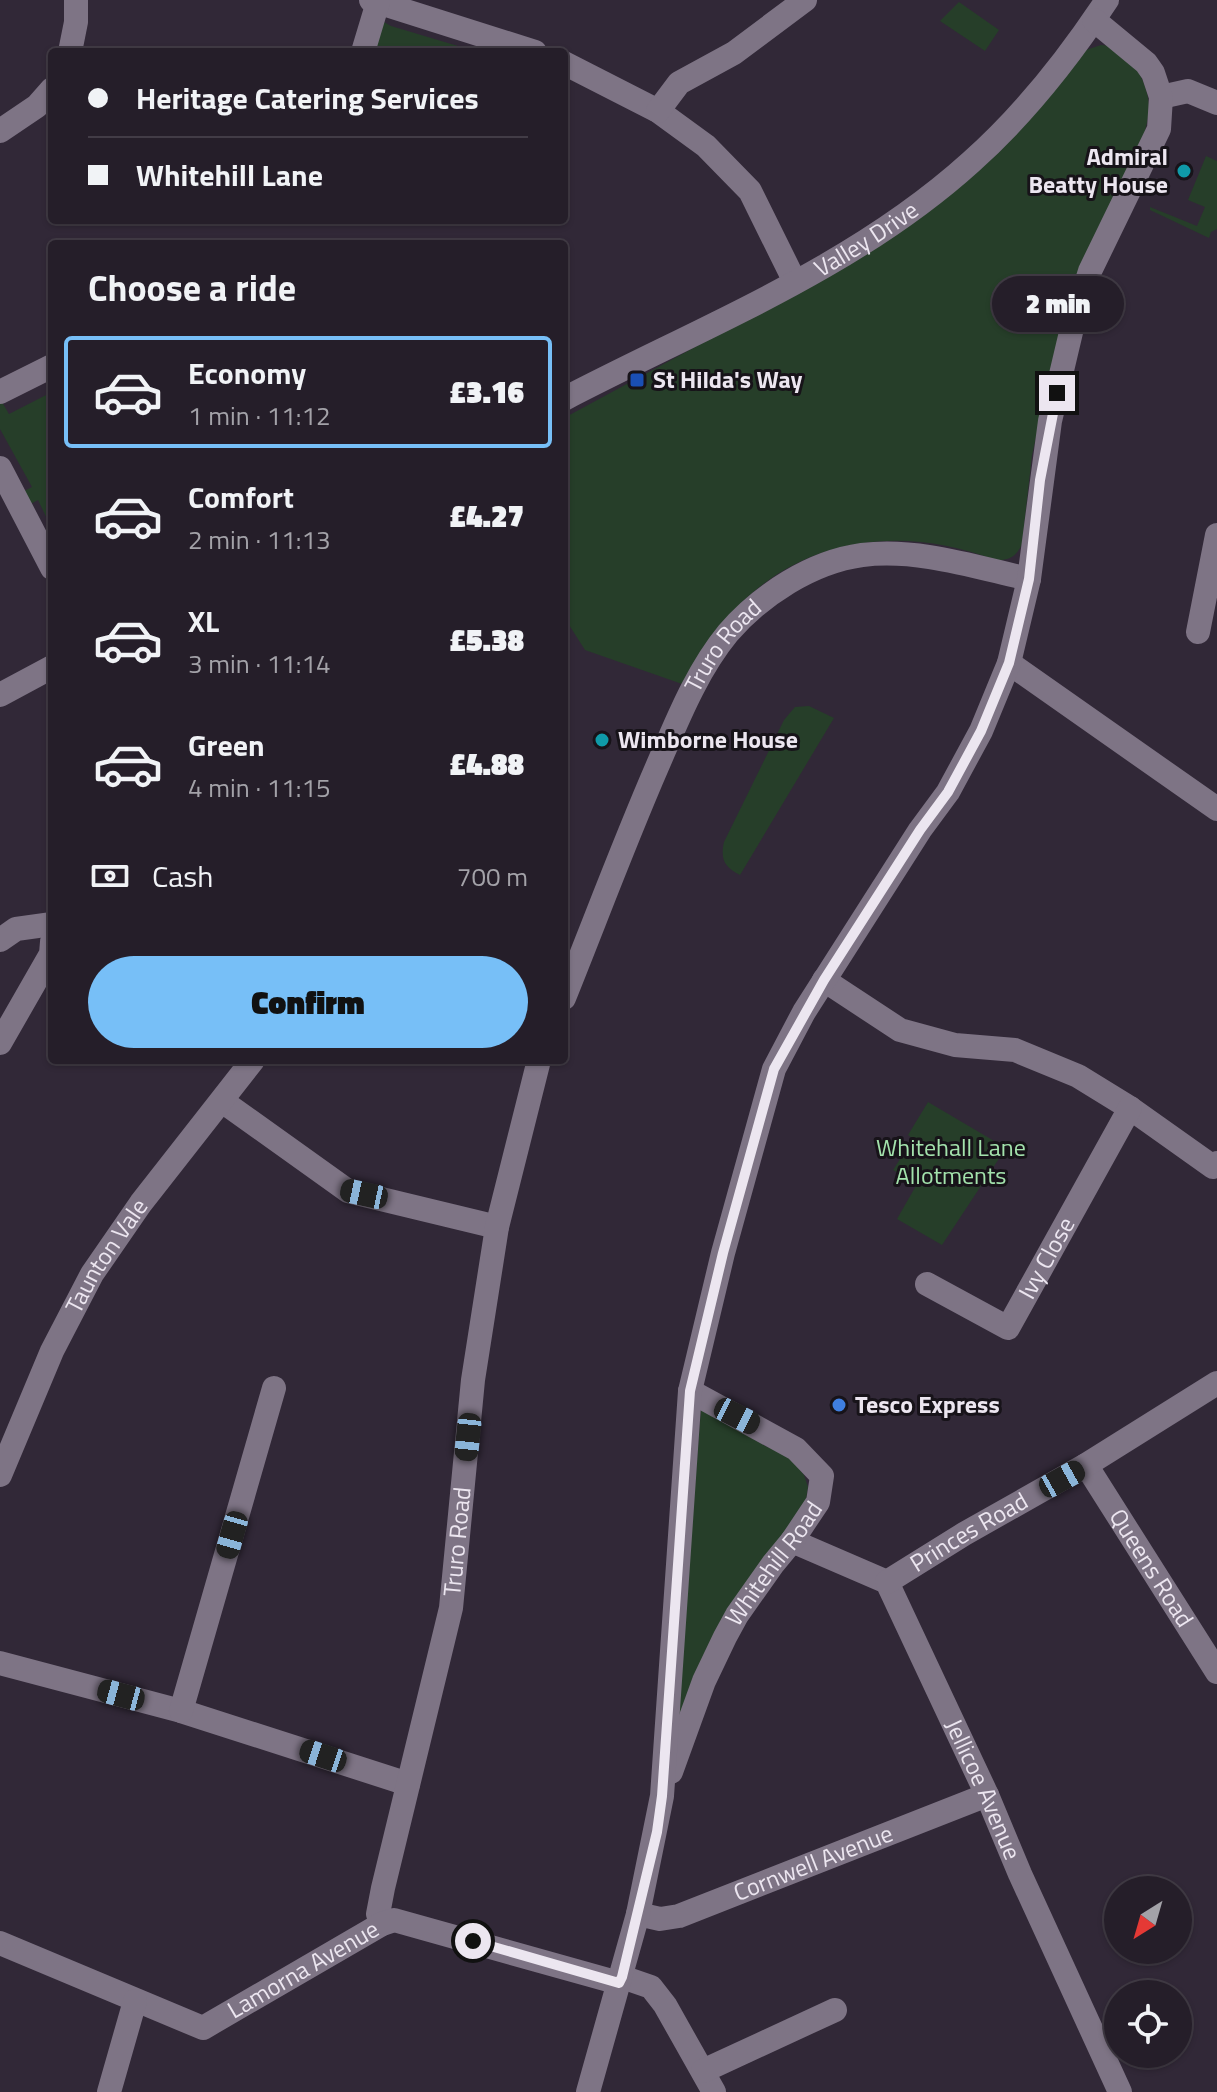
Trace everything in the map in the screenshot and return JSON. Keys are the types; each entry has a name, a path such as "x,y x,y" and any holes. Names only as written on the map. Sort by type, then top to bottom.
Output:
{"street":[{"path":"71,48 76,0"},
{"path":"658,111 679,83 734,53 805,0"},
{"path":"364,48 375,1 440,10 493,45"},
{"path":"588,2092 638,1914 657,1832 690,1391 723,1253 774,1069 824,980 920,830 948,792 981,731 1009,663 1029,579 1050,421 1072,328 1090,271 1155,140 1161,119 1161,97 1153,73 1100,10"},
{"name":"Valley Drive","path":"568,397 795,282 876,235 971,163 1040,91 1100,10"},
{"path":"568,65 658,111 706,146 750,191 795,282"},
{"path":"1161,97 1188,91 1217,103"},
{"path":"0,131 37,106 48,94"},
{"path":"0,392 48,368"},
{"path":"0,468 48,557"},
{"path":"1198,632 1217,535"},
{"name":"Truro Road","path":"568,988 643,801 692,690 719,645 746,615 772,594 806,574 860,555 910,554 1029,579"},
{"path":"1009,663 1217,809"},
{"path":"0,695 48,669"},
{"path":"0,940 16,929 48,925"},
{"path":"0,1043 48,959"},
{"path":"824,980 900,1030 955,1045 1015,1050 1078,1076 1130,1108 1213,1167 1217,1163"},
{"name":"Taunton Vale","path":"0,1475 52,1351 92,1274 141,1203 250,1064"},
{"name":"Truro Road","path":"382,1924 378,1912 451,1608 473,1380 497,1227 538,1064"},
{"path":"222,1101 348,1191 497,1227"},
{"name":"Ivy Close","path":"927,1284 1008,1328 1130,1108"},
{"name":"Princes Road","path":"887,1582 1086,1465 1217,1383"},
{"path":"181,1711 274,1388"},
{"name":"Whitehill Road","path":"662,1796 704,1681 725,1637 737,1615 818,1502 822,1476 796,1449 690,1391"},
{"name":"Queens Road","path":"1086,1465 1217,1672"},
{"path":"792,1541 887,1582"},
{"name":"Jellicoe Avenue","path":"887,1582 987,1795 1120,2092"},
{"path":"0,1663 181,1711 408,1784"},
{"name":"Cornwell Avenue","path":"638,1914 660,1919 679,1916 987,1795"},
{"name":"Lamorna Avenue","path":"0,1943 196,2027 205,2028 382,1924 394,1920 651,1987 665,2005 708,2082"},
{"path":"109,2092 135,2001"},
{"path":"708,2082 835,2010"}],"green space":[{"path":"959,2 999,30 985,51 940,21"},
{"path":"377,18 391,26 465,48 369,48"},
{"path":"1101,45 1120,51 1128,58 1145,86 1148,116 1142,145 1059,335 1032,455 1022,544 1018,552 1008,559 995,560 962,549 894,541 861,543 797,563 767,581 740,604 718,632 685,685 585,650 568,623 568,416 880,244 1086,50"},
{"path":"1206,156 1217,161 1217,229 1211,232 1209,238 1150,210 1150,207 1197,226 1205,207 1188,200"},
{"path":"48,394 48,521 38,500 27,506 20,493 32,487 0,429 0,403 9,414"},
{"path":"809,706 834,718 740,875 725,862 724,842 784,720 795,707"},
{"name":"Whitehall Lane Allotments","path":"928,1102 1006,1148 942,1245 897,1219 917,1184 893,1170 913,1139 908,1135"},
{"path":"701,1409 767,1447 785,1452 804,1475 808,1487 806,1500 677,1722"}],"place":[{"name":"Admiral Beatty House","path":"1184,171"},
{"name":"St Hilda's Way","path":"637,380"},
{"name":"Wimborne House","path":"602,740"},
{"name":"Tesco Express","path":"839,1405"}],"route":[{"path":"473,1941 619,1983 622,1977 657,1832 690,1391 723,1253 774,1069 824,980 920,830 948,792 981,731 1009,663 1029,579 1040,480 1057,393"}]}
